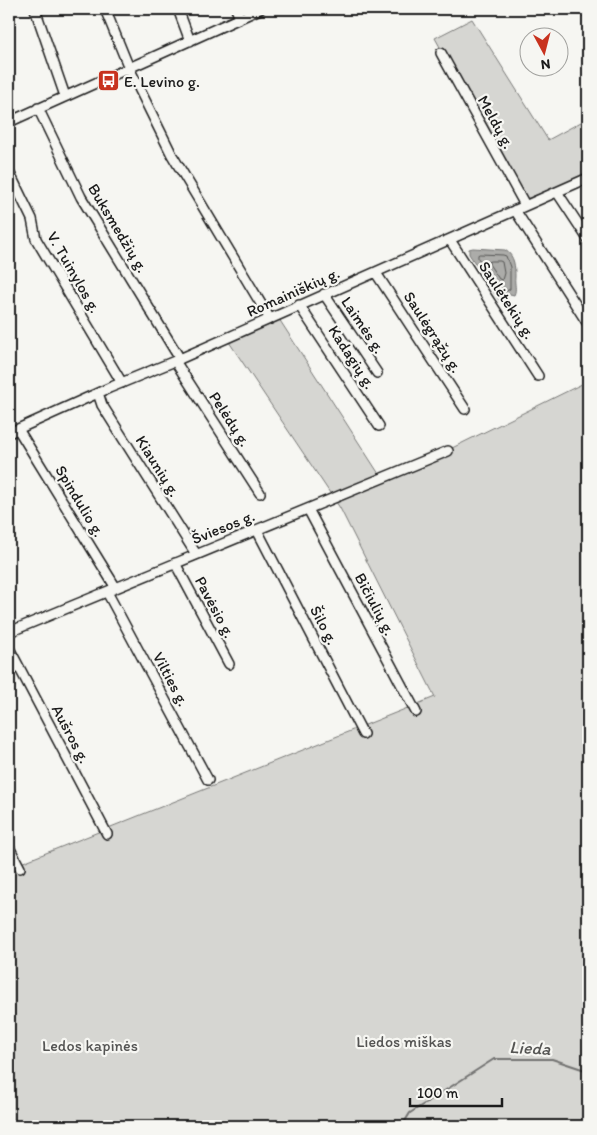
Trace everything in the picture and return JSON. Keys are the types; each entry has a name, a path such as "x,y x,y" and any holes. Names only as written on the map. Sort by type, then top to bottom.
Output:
{"street":[{"path":"36,9 65,96"},
{"path":"105,9 129,68 172,155 270,319"},
{"path":"178,9 190,41"},
{"path":"236,9 240,18"},
{"path":"9,122 260,9"},
{"name":"Meldų g.","path":"441,53 525,205"},
{"name":"Buksmedžių g.","path":"38,108 81,197 177,360"},
{"name":"V. Tuinylos g.","path":"9,172 32,219 36,240 122,383"},
{"name":"Romainiškių g.","path":"9,433 588,178"},
{"path":"557,192 588,239"},
{"path":"515,210 588,324"},
{"name":"Saulėtekių g.","path":"450,240 538,376"},
{"name":"Saulėgrąžų g.","path":"376,273 466,409"},
{"name":"Laimės g.","path":"324,294 377,373"},
{"name":"Kadagių g.","path":"300,305 379,426"},
{"name":"Pelėdų g.","path":"177,360 260,493"},
{"name":"Kiaunių g.","path":"98,393 102,405 196,554"},
{"name":"Spindulio g.","path":"18,429 112,590"},
{"name":"Šviesos g.","path":"9,632 448,451"},
{"name":"Bičiulių g.","path":"308,509 416,712"},
{"name":"Šilo g.","path":"257,530 364,734"},
{"name":"Pavėsio g.","path":"175,563 229,664"},
{"name":"Vilties g.","path":"112,590 208,780"},
{"name":"Aušros g.","path":"9,648 107,834"},
{"path":"9,847 20,868"}],"green space":[{"path":"472,19 548,140 581,122 588,132 588,190 580,177 524,200 435,38"},
{"path":"279,319 379,474 448,450 588,381 588,1126 9,1126 9,865 11,867 435,697 340,508 229,342"}],"water":[{"path":"469,249 505,250 511,255 514,266 514,295 510,294 503,301 499,300 469,254"}],"waterway":[{"name":"Lieda","path":"402,1126 410,1113 494,1059 552,1059 588,1071"}],"place":[{"name":"E. Levino g.","path":"108,81"}],"park label":[{"name":"Liedos miškas","path":"404,1041"},
{"name":"Ledos kapinės","path":"90,1045"}]}
